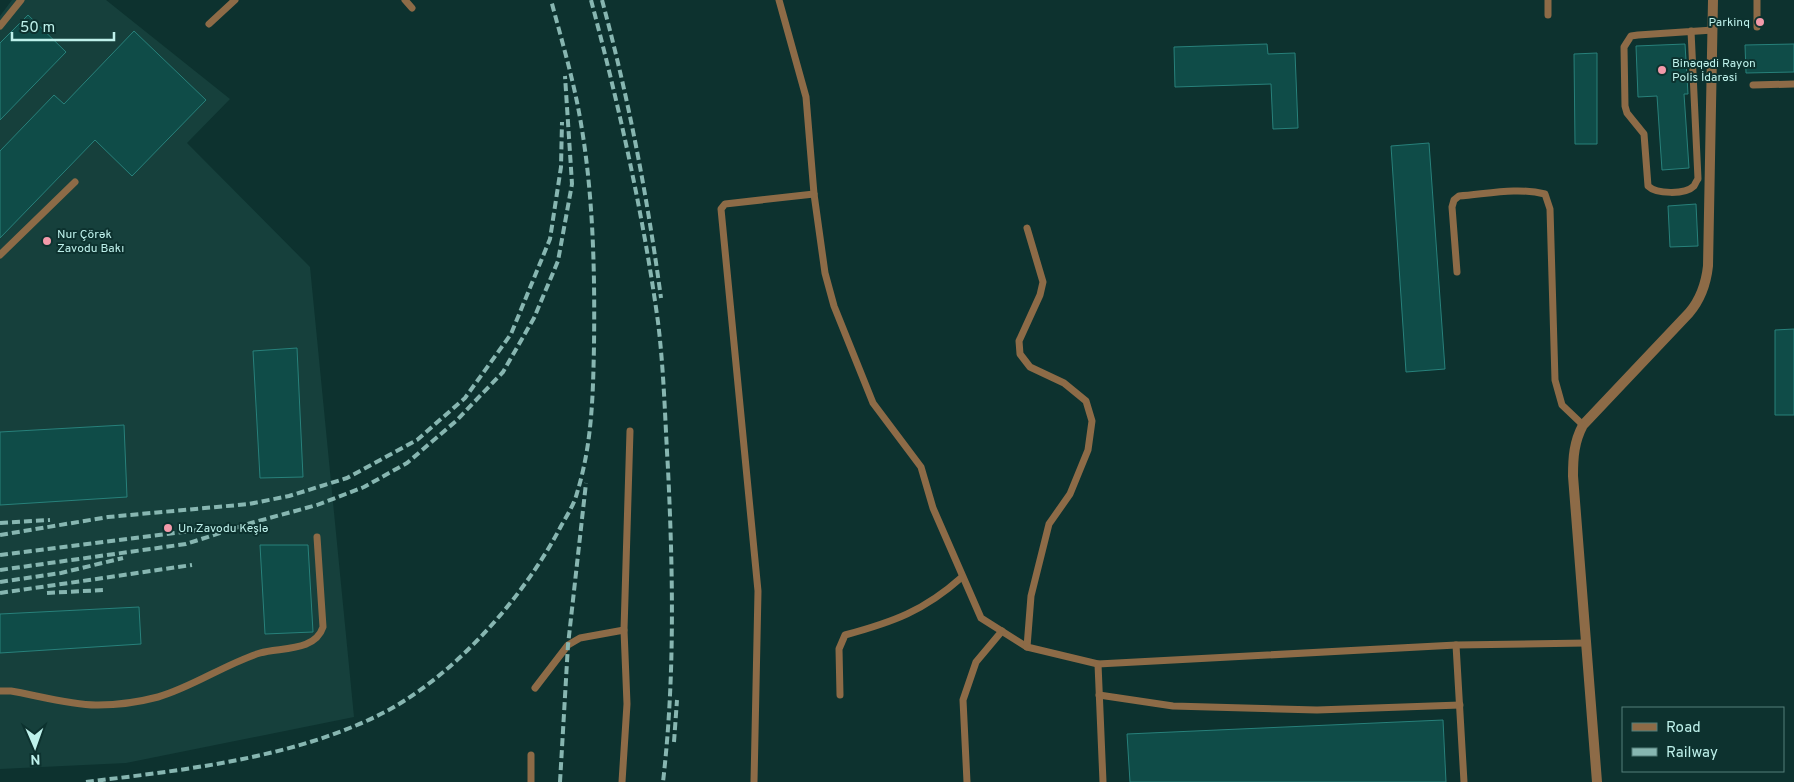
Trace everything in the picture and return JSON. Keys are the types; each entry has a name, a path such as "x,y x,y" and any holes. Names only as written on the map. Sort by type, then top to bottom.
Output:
{"street":[{"path":"1597,782 1573,476 1574,452 1577,437 1583,425 1697,304 1703,290 1708,266 1714,0"}],"lane":[{"path":"0,26 22,0"},
{"path":"209,24 235,0"},
{"path":"406,0 412,8"},
{"path":"779,0 806,97 814,194 825,273 834,306 873,403 922,467 933,508 962,577 982,618 1027,647 1098,664 1456,645 1586,643"},
{"path":"1548,0 1548,15"},
{"path":"1757,0 1758,27"},
{"path":"1691,31 1698,179 1694,186 1687,190 1658,192 1648,186 1644,134 1625,106 1624,47 1631,36 1691,31 1713,30"},
{"path":"1753,85 1794,84"},
{"path":"0,255 75,182"},
{"path":"1457,272 1452,207 1454,200 1459,196 1532,191 1545,194 1550,209 1556,387 1562,405 1583,425"},
{"path":"754,782 758,591 745,440 721,209 725,204 738,201 814,194"},
{"path":"1027,228 1043,282 1040,295 1019,341 1020,354 1030,368 1064,383 1086,401 1092,421 1088,450 1070,494 1049,524 1031,596 1027,647"},
{"path":"622,782 627,704 624,630 630,431"},
{"path":"0,691 11,691 96,705 129,703 159,697 262,652 286,649 313,641 320,637 323,628 317,537"},
{"path":"840,695 840,649 845,635 902,618 940,596 962,577"},
{"path":"535,688 568,645 580,638 624,630"},
{"path":"967,782 963,700 976,662 1002,631"},
{"path":"1456,645 1464,782"},
{"path":"1098,664 1103,782"},
{"path":"1099,696 1173,706 1317,710 1460,705"},
{"path":"531,756 531,782"}],"shaded area":[{"name":"Un Zavodu Keşlə","path":"12,0 106,0 230,99 187,143 310,267 354,717 126,763 0,769 0,16"}],"building":[{"path":"28,15 66,52 0,120 0,43"},
{"path":"134,31 206,100 132,176 95,140 0,238 0,151 54,95 64,104"},
{"path":"1267,44 1268,54 1295,53 1298,128 1273,129 1271,84 1175,87 1174,47"},
{"path":"1685,44 1688,94 1684,94 1689,168 1662,170 1657,96 1638,97 1636,46"},
{"path":"1794,44 1794,72 1746,73 1745,45"},
{"path":"1597,53 1597,144 1575,144 1574,54"},
{"path":"1429,143 1445,369 1406,372 1391,146"},
{"path":"1696,204 1698,246 1670,247 1668,206"},
{"path":"1794,329 1794,415 1775,415 1775,330"},
{"path":"297,348 303,477 260,478 253,351"},
{"path":"124,425 127,497 0,505 0,432"},
{"path":"260,545 308,545 313,632 265,634"},
{"path":"139,607 141,644 0,653 0,614"},
{"path":"1443,720 1446,782 1130,782 1127,734"}],"railway":[{"path":"86,782 160,773 271,753 343,731 377,716 405,701 431,682 482,636 526,583 544,555 572,506 582,475 591,420 594,345 592,223 587,162 574,89 551,0"},
{"path":"591,0 621,120 638,200 660,340 668,469 672,586 670,704 663,782"},
{"path":"602,0 621,74 636,148 650,222 661,298"},
{"path":"0,570 186,544 251,523 317,505 364,487 407,463 456,421 503,372 534,318 558,261 572,184 565,76"},
{"path":"0,535 108,517 249,504 289,496 347,478 417,440 465,398 511,334 550,239 561,167 562,122"},
{"path":"560,782 568,645 586,483"},
{"path":"0,523 50,520"},
{"path":"0,555 223,527"},
{"path":"0,582 61,573 123,558"},
{"path":"0,593 192,565"},
{"path":"47,593 103,590"},
{"path":"674,742 677,700"}],"place":[{"name":"Parkinq","path":"1760,22"},
{"name":"Binəqədi Rayon Polis İdarəsi","path":"1662,70"},
{"name":"Nur Çörək Zavodu Bakı","path":"47,241"},
{"name":"Un Zavodu Keşlə","path":"168,528"}]}
